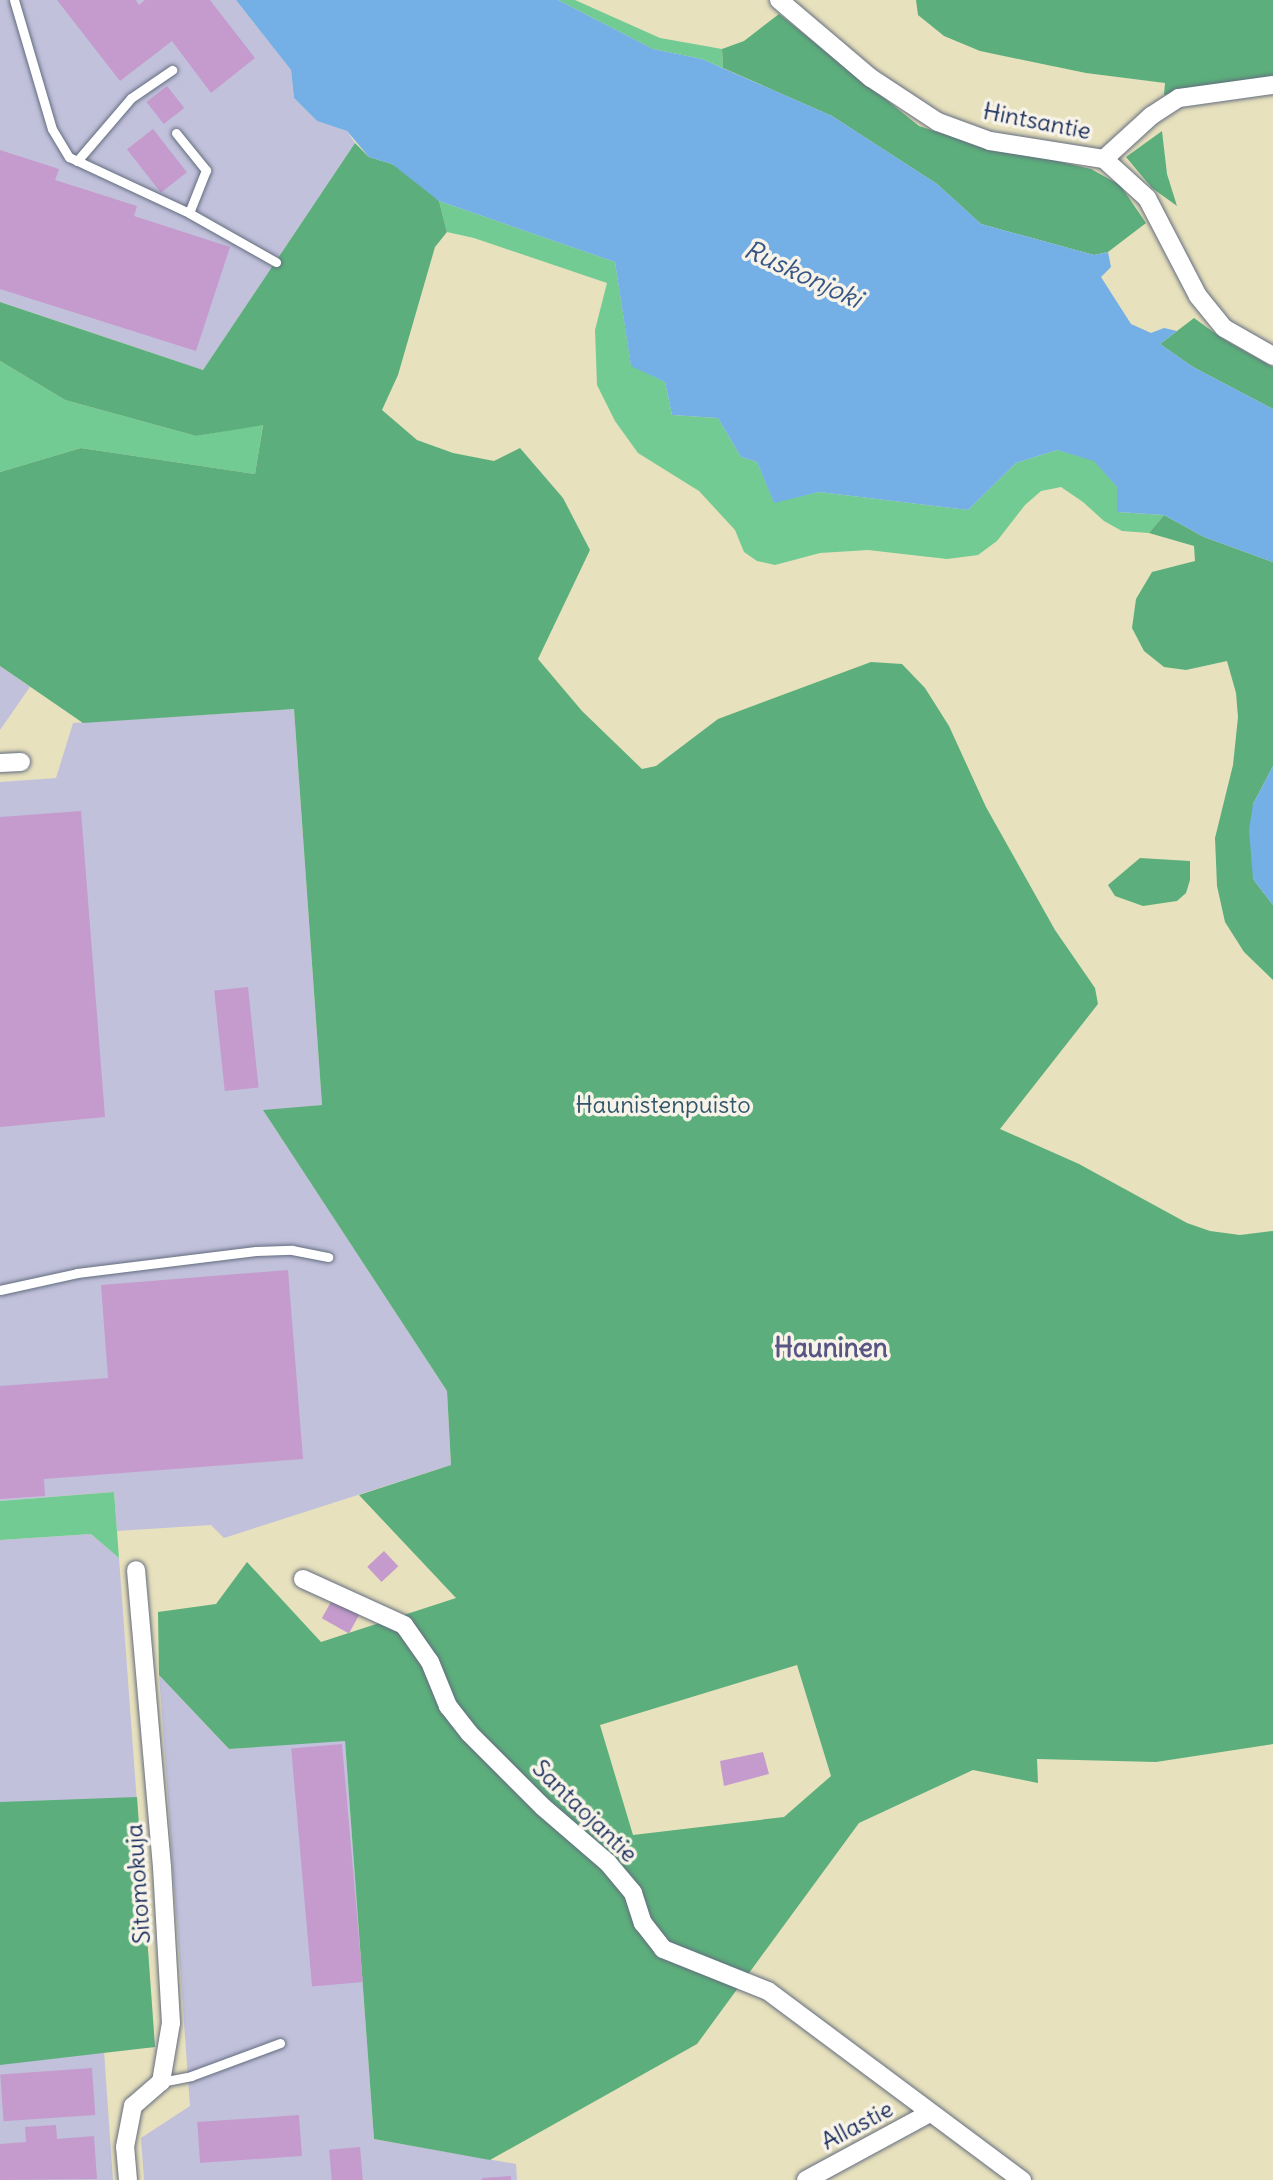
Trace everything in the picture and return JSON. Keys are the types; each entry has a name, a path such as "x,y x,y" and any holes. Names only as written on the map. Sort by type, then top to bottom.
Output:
{"street":[{"name":"Hintsantie","path":"779,0 871,78 939,122 990,141 1104,159 1147,198 1198,296 1224,328 1273,356"},
{"path":"1104,159 1151,116 1179,98 1273,85"},
{"path":"0,763 21,762"},
{"name":"Sitomokuja","path":"136,1570 162,1867 171,2023 160,2082"},
{"name":"Santaojantie","path":"303,1579 404,1625 430,1662 448,1706 470,1733 543,1807 608,1863 633,1893 643,1923 663,1949 768,1992 1022,2180"},
{"path":"128,2180 125,2147 133,2106 160,2082"},
{"name":"Allastie","path":"806,2180 930,2113"}],"lane":[{"path":"14,0 52,129 69,157 188,213 276,262"},
{"path":"77,161 131,98 172,69"},
{"path":"176,133 206,170 188,213"},
{"path":"0,1290 77,1273 256,1251 292,1250 328,1257"},
{"path":"160,2082 191,2076 280,2043"}],"shaded area":[{"path":"0,0 236,0 291,70 294,98 317,121 347,131 355,143 203,370 0,302"},
{"path":"0,666 30,687 0,730"},
{"path":"294,709 322,1105 264,1111 447,1391 451,1465 224,1538 211,1525 117,1531 114,1492 0,1501 0,782 56,778 73,723"},
{"path":"91,1534 119,1558 155,2047 104,2051 113,2180 0,2180 0,1540"},
{"path":"159,1675 229,1749 345,1740 374,2139 516,2164 517,2180 144,2180 141,2138 190,2106"}],"green space":[{"path":"558,0 575,0 660,38 722,49 723,68 702,59 653,49"},
{"path":"916,0 1273,0 1273,79 1164,95 1165,83 1086,73 980,51 944,36 918,15"},
{"path":"779,14 919,126 953,137 1091,169 1120,185 1146,223 1108,252 1094,255 981,224 937,184 832,116 723,68 722,49 744,41"},
{"path":"1162,131 1167,174 1177,206 1152,188 1126,157"},
{"name":"Haunistenpuisto","path":"355,143 369,157 392,164 410,175 439,201 447,232 435,247 398,375 382,410 417,440 453,453 494,461 520,448 563,498 590,550 538,659 582,711 642,769 656,766 718,719 871,662 902,664 925,688 949,726 986,807 1055,930 1095,988 1098,1004 1000,1129 1079,1164 1187,1223 1210,1231 1240,1235 1273,1231 1273,1744 1156,1762 1037,1759 1038,1783 973,1770 859,1823 697,2044 490,2160 374,2139 345,1741 229,1749 159,1675 158,1612 216,1604 247,1562 321,1642 456,1598 359,1495 451,1465 447,1391 263,1110 322,1105 294,709 83,723 0,666 0,472 81,448 255,474 263,425 196,436 65,400 0,361 0,302 203,370","holes":["797,1665 831,1776 784,1817 633,1835 600,1725"]},
{"path":"439,201 615,262 631,365 665,382 672,415 718,418 741,457 757,462 774,502 819,492 968,510 1016,463 1057,450 1094,460 1117,487 1117,512 1164,515 1149,533 1122,531 1104,521 1061,487 1041,491 1025,505 997,541 978,555 947,559 868,550 820,553 775,565 757,561 744,552 735,530 699,491 638,453 615,421 597,385 595,330 607,283 474,238 447,232"},
{"path":"1194,318 1223,339 1273,367 1273,409 1193,367 1160,344"},
{"path":"0,361 65,400 196,436 263,424 255,474 81,448 0,472"},
{"path":"1164,515 1204,537 1273,562 1273,766 1253,804 1253,879 1273,905 1273,980 1244,952 1225,922 1217,886 1215,838 1233,765 1238,717 1236,693 1227,661 1186,670 1164,667 1144,651 1132,628 1136,599 1152,572 1195,561 1194,546 1149,533"},
{"path":"1140,858 1190,861 1190,880 1186,893 1177,901 1143,906 1115,896 1108,885"},
{"path":"114,1492 119,1558 91,1534 0,1540 0,1501"},
{"path":"137,1797 155,2047 0,2065 0,1802"}],"water":[{"name":"Ruskonjoki","path":"236,0 558,0 653,49 702,59 832,116 937,184 981,224 1094,255 1108,252 1111,267 1101,277 1131,324 1151,333 1164,328 1177,331 1160,344 1193,367 1273,409 1273,562 1204,537 1164,515 1117,512 1117,487 1094,461 1057,450 1016,463 968,510 819,492 774,503 757,462 741,457 718,418 672,415 665,382 631,366 615,262 439,201 392,164 369,157 347,131 317,121 294,98 291,70"},
{"path":"1273,766 1273,905 1253,879 1249,830 1253,804"}],"building":[{"path":"57,0 136,0 139,5 145,0 210,0 255,58 211,93 172,41 120,81"},
{"path":"167,86 184,108 164,124 147,102"},
{"path":"153,129 187,172 161,193 127,149"},
{"path":"0,150 59,169 55,180 137,206 134,216 230,247 196,351 0,289"},
{"path":"81,811 105,1117 0,1127 0,817"},
{"path":"248,987 259,1087 225,1091 214,991"},
{"path":"288,1270 303,1459 44,1479 45,1496 0,1499 0,1386 108,1378 101,1285"},
{"path":"384,1551 398,1566 382,1582 367,1567"},
{"path":"332,1600 359,1615 349,1633 322,1618"},
{"path":"342,1744 363,1982 312,1987 291,1748"},
{"path":"763,1752 769,1774 724,1786 720,1761"},
{"path":"92,2068 95,2115 4,2121 0,2074"},
{"path":"299,2115 302,2156 200,2163 197,2122"},
{"path":"56,2125 57,2139 94,2136 97,2179 0,2180 0,2144 26,2142 25,2127"},
{"path":"360,2147 363,2180 332,2180 329,2150"},
{"path":"511,2176 511,2180 482,2180 482,2178"}],"district":[{"name":"Hauninen","path":"831,1348"}]}
